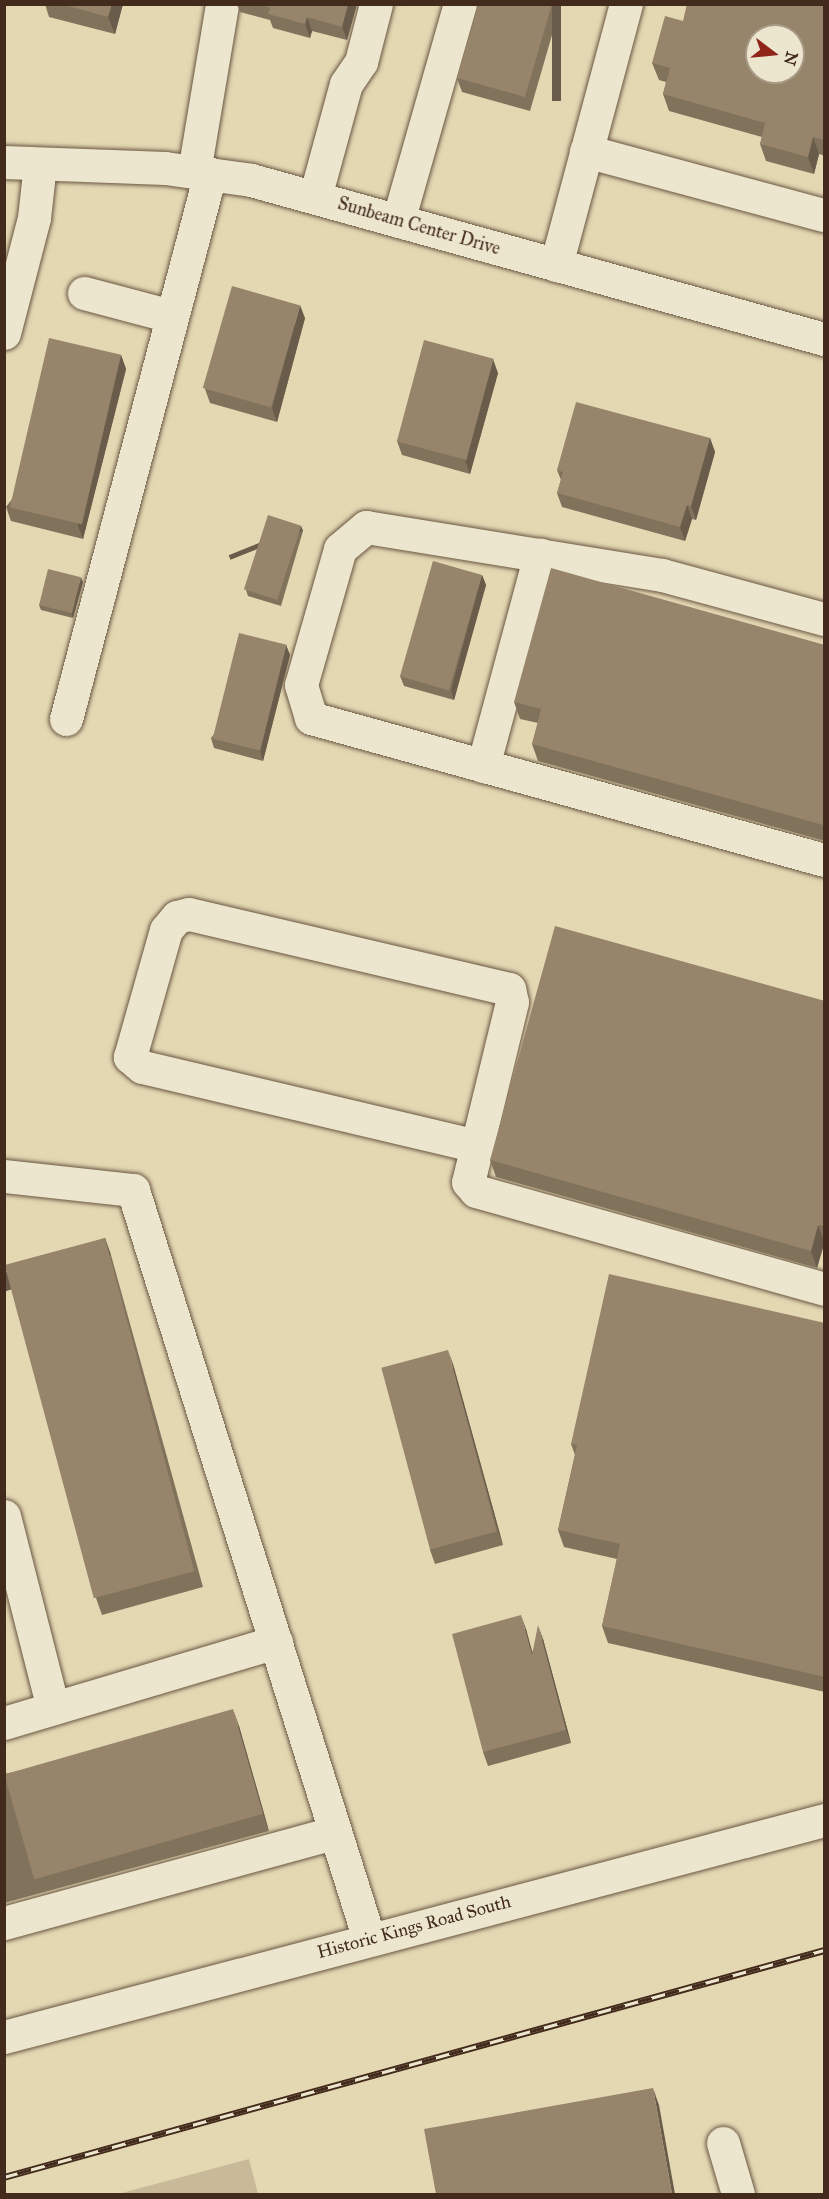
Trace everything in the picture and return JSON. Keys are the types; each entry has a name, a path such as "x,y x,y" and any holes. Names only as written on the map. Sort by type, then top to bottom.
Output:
{"street":[{"path":"66,719 171,316 202,173 222,4"},
{"path":"315,197 346,84 361,62 376,4"},
{"path":"398,221 460,4"},
{"path":"556,265 626,4"},
{"path":"586,151 825,215"},
{"name":"Sunbeam Center Drive","path":"4,162 202,173 251,180 825,339"},
{"path":"4,333 34,218 40,164"},
{"path":"84,293 171,316"},
{"path":"825,620 662,575 366,527 340,549 301,685 311,718 825,860"},
{"path":"483,766 540,555"},
{"path":"477,1146 142,1067 130,1057 166,930 177,917 189,914 509,989 512,1002 477,1146 468,1182 476,1191 825,1288"},
{"path":"4,1176 133,1190 276,1642 333,1833 369,1939"},
{"path":"4,1516 53,1708"},
{"path":"4,1723 276,1642"},
{"name":"Historic Kings Road South","path":"4,2037 825,1820"},
{"path":"4,1923 333,1833"},
{"path":"723,2143 738,2194"}],"shaded area":[{"path":"249,2159 258,2194 118,2194"}],"building":[{"path":"61,4 112,4 108,17"},
{"path":"258,4 348,4 342,27 307,17 305,24 268,14 270,8"},
{"path":"479,4 552,4 525,97 457,78"},
{"path":"687,4 825,4 825,140 813,137 808,157 760,144 765,123 663,94 670,68 652,63 665,16 683,21"},
{"path":"232,286 300,306 271,407 203,388"},
{"path":"49,338 121,355 82,524 10,508"},
{"path":"424,340 494,359 466,460 397,441"},
{"path":"576,402 710,438 691,506 687,505 680,527 557,493 563,472 557,470"},
{"path":"268,515 301,526 277,600 244,589"},
{"path":"433,561 482,575 449,690 400,676"},
{"path":"551,568 825,645 825,826 532,744 541,709 514,702"},
{"path":"48,569 81,577 72,613 39,605"},
{"path":"239,633 287,645 260,751 213,739"},
{"path":"555,926 825,1001 825,1226 818,1225 811,1251 490,1160"},
{"path":"105,1238 194,1571 94,1598 5,1265"},
{"path":"609,1274 825,1323 825,1677 602,1626 620,1544 558,1530 577,1445 571,1444"},
{"path":"448,1350 497,1532 430,1549 381,1368"},
{"path":"521,1615 532,1655 538,1625 566,1730 483,1752 452,1634"},
{"path":"233,1709 263,1814 34,1879 4,1775"},
{"path":"653,2088 672,2194 436,2194 424,2129"}],"railway":[{"path":"4,2177 824,1950"}]}
